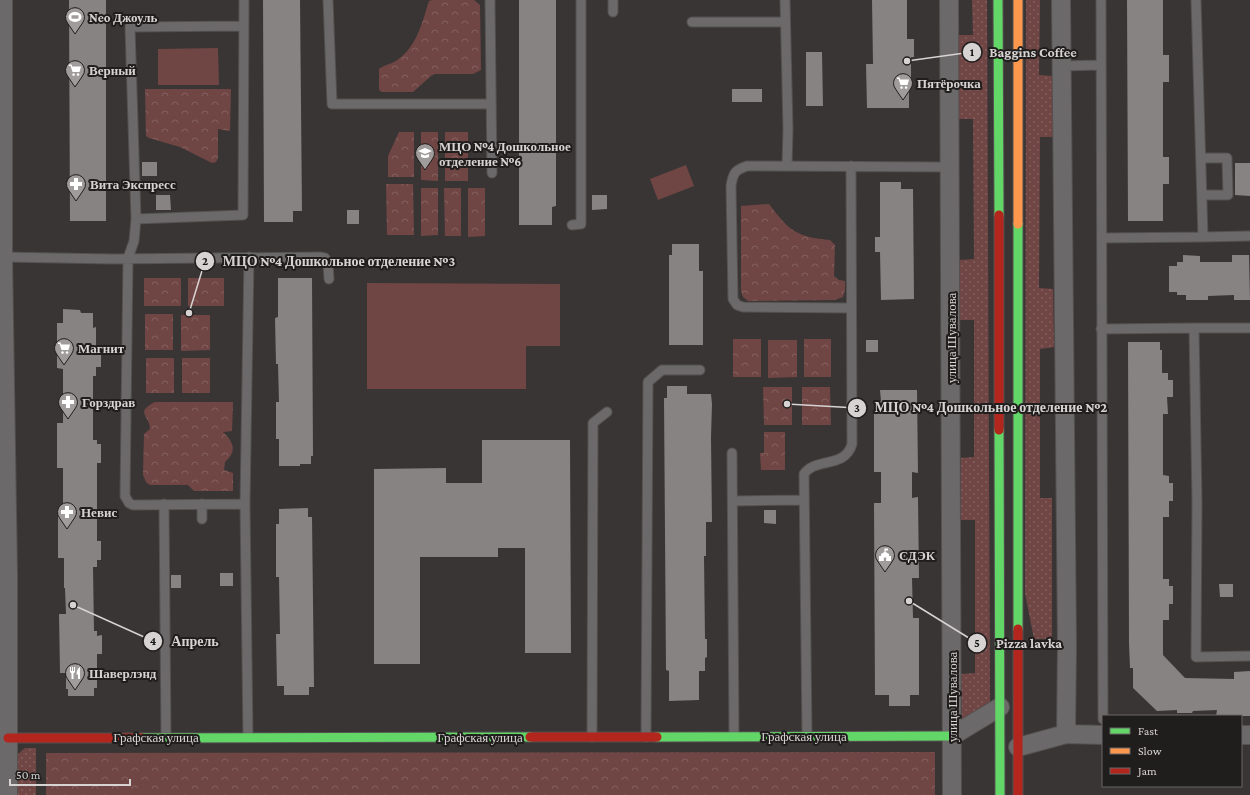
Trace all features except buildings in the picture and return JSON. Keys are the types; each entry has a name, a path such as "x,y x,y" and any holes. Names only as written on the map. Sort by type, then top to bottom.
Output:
{"street":[{"path":"3,0 4,614 8,738 8,795"},
{"name":"улица Шувалова","path":"949,0 952,795"},
{"path":"998,0 1000,795"},
{"path":"1018,0 1018,795"},
{"path":"1061,0 1067,646 1066,734"},
{"path":"952,736 1000,707"},
{"path":"1018,747 1066,734 1102,735"},
{"name":"Графская улица","path":"8,738 952,736"}],"lane":[{"path":"136,219 243,215 244,0"},
{"path":"328,0 332,104 491,104"},
{"path":"490,0 492,173"},
{"path":"572,225 581,224 581,0"},
{"path":"613,0 613,12"},
{"path":"785,0 788,129 787,166"},
{"path":"1101,0 1103,715"},
{"path":"1196,0 1203,237"},
{"path":"692,22 785,22"},
{"path":"244,26 130,27 136,219 134,241 128,258 125,496 129,503 133,505 245,504"},
{"path":"1061,66 1101,65"},
{"path":"1200,158 1227,158 1228,195 1202,195"},
{"path":"850,308 743,307 737,305 733,299 731,186 733,176 738,169 747,166 950,167"},
{"path":"807,736 804,474 807,470 838,460 850,450 852,444 850,308 851,166"},
{"path":"1102,238 1250,236"},
{"path":"3,257 113,259 320,256 325,258 328,264 329,279"},
{"path":"248,737 245,504 249,257"},
{"path":"1194,328 1197,503 1196,657 1250,656"},
{"path":"1102,329 1250,328"},
{"path":"646,737 648,382 662,370 700,370"},
{"path":"592,737 593,424 607,412"},
{"path":"732,453 734,736"},
{"path":"733,501 804,500"},
{"path":"164,504 166,737"},
{"path":"202,504 202,519"}],"green space":[{"path":"474,0 480,5 481,70 473,74 435,74 413,92 382,92 379,90 379,69 396,61 409,49 418,34 429,1"},
{"path":"972,0 987,0 990,701 988,704 962,719 961,674 975,673 975,520 961,520 961,458 974,457 974,320 960,320 960,260 974,259 973,119 959,119 959,35 973,35"},
{"path":"1026,0 1040,0 1039,75 1053,76 1053,137 1040,137 1039,288 1053,289 1054,347 1040,349 1040,498 1052,498 1052,639 1034,639 1025,593"},
{"path":"218,48 219,85 158,85 158,49"},
{"path":"145,89 231,89 230,131 218,129 218,158 216,162 212,163 180,147 146,136"},
{"path":"399,132 414,132 414,177 388,177 388,156"},
{"path":"421,132 438,132 438,181 421,180"},
{"path":"445,132 468,132 468,181 445,181"},
{"path":"686,165 694,186 658,200 650,179"},
{"path":"386,184 413,184 414,235 387,235"},
{"path":"421,188 438,188 438,235 421,236"},
{"path":"444,188 461,188 461,236 445,236"},
{"path":"468,188 485,188 485,236 468,237"},
{"path":"769,204 782,221 795,231 809,237 830,240 835,245 834,276 839,280 845,281 843,297 835,300 748,301 743,297 741,291 741,206"},
{"path":"144,278 181,278 181,306 144,306"},
{"path":"188,278 224,278 224,306 188,306"},
{"path":"367,283 560,284 560,346 526,346 526,389 367,389"},
{"path":"145,314 173,314 173,350 145,350"},
{"path":"181,315 210,315 210,350 181,351"},
{"path":"733,339 761,339 761,377 733,377"},
{"path":"804,339 831,339 831,377 804,377"},
{"path":"768,340 797,340 797,377 768,378"},
{"path":"146,358 174,358 174,393 146,393"},
{"path":"182,358 210,358 210,393 182,393"},
{"path":"763,387 792,387 792,425 764,425"},
{"path":"802,387 830,387 831,425 802,425"},
{"path":"155,402 233,402 232,431 223,432 232,443 233,447 233,451 225,462 224,470 233,473 233,491 194,491 188,485 150,485 146,482 143,475 144,434 150,429 144,412 145,409"},
{"path":"764,432 785,432 785,470 761,470 760,453 764,453"},
{"path":"25,748 36,748 36,795 17,795 17,755"},
{"path":"935,752 935,795 46,795 46,753"},
{"path":"142,786 146,795 122,795"}],"traffic: fast":[{"path":"998,0 999,215"},
{"path":"1018,224 1018,629"},
{"path":"999,430 1000,795"},
{"path":"657,737 952,736"},
{"path":"142,738 530,737"}],"traffic: slow":[{"path":"1018,0 1018,224"}],"traffic: jam":[{"path":"999,215 999,430"},
{"path":"1018,629 1018,795"},
{"path":"530,737 657,737"},
{"path":"8,738 142,738"}],"place":[{"name":"Neo Джоуль","path":"75,34"},
{"name":"Baggins Coffee","path":"907,61"},
{"name":"Верный","path":"75,87"},
{"name":"Пятёрочка","path":"903,100"},
{"name":"МЦО №4 Дошкольное отделение №6","path":"425,170"},
{"name":"Вита Экспресс","path":"76,201"},
{"name":"МЦО №4 Дошкольное отделение №3","path":"189,313"},
{"name":"Магнит","path":"64,365"},
{"name":"МЦО №4 Дошкольное отделение №2","path":"787,404"},
{"name":"Горздрав","path":"68,419"},
{"name":"Невис","path":"67,529"},
{"name":"СДЭК","path":"885,572"},
{"name":"Pizza lavka","path":"909,601"},
{"name":"Апрель","path":"73,605"},
{"name":"Шаверлэнд","path":"75,690"}]}
